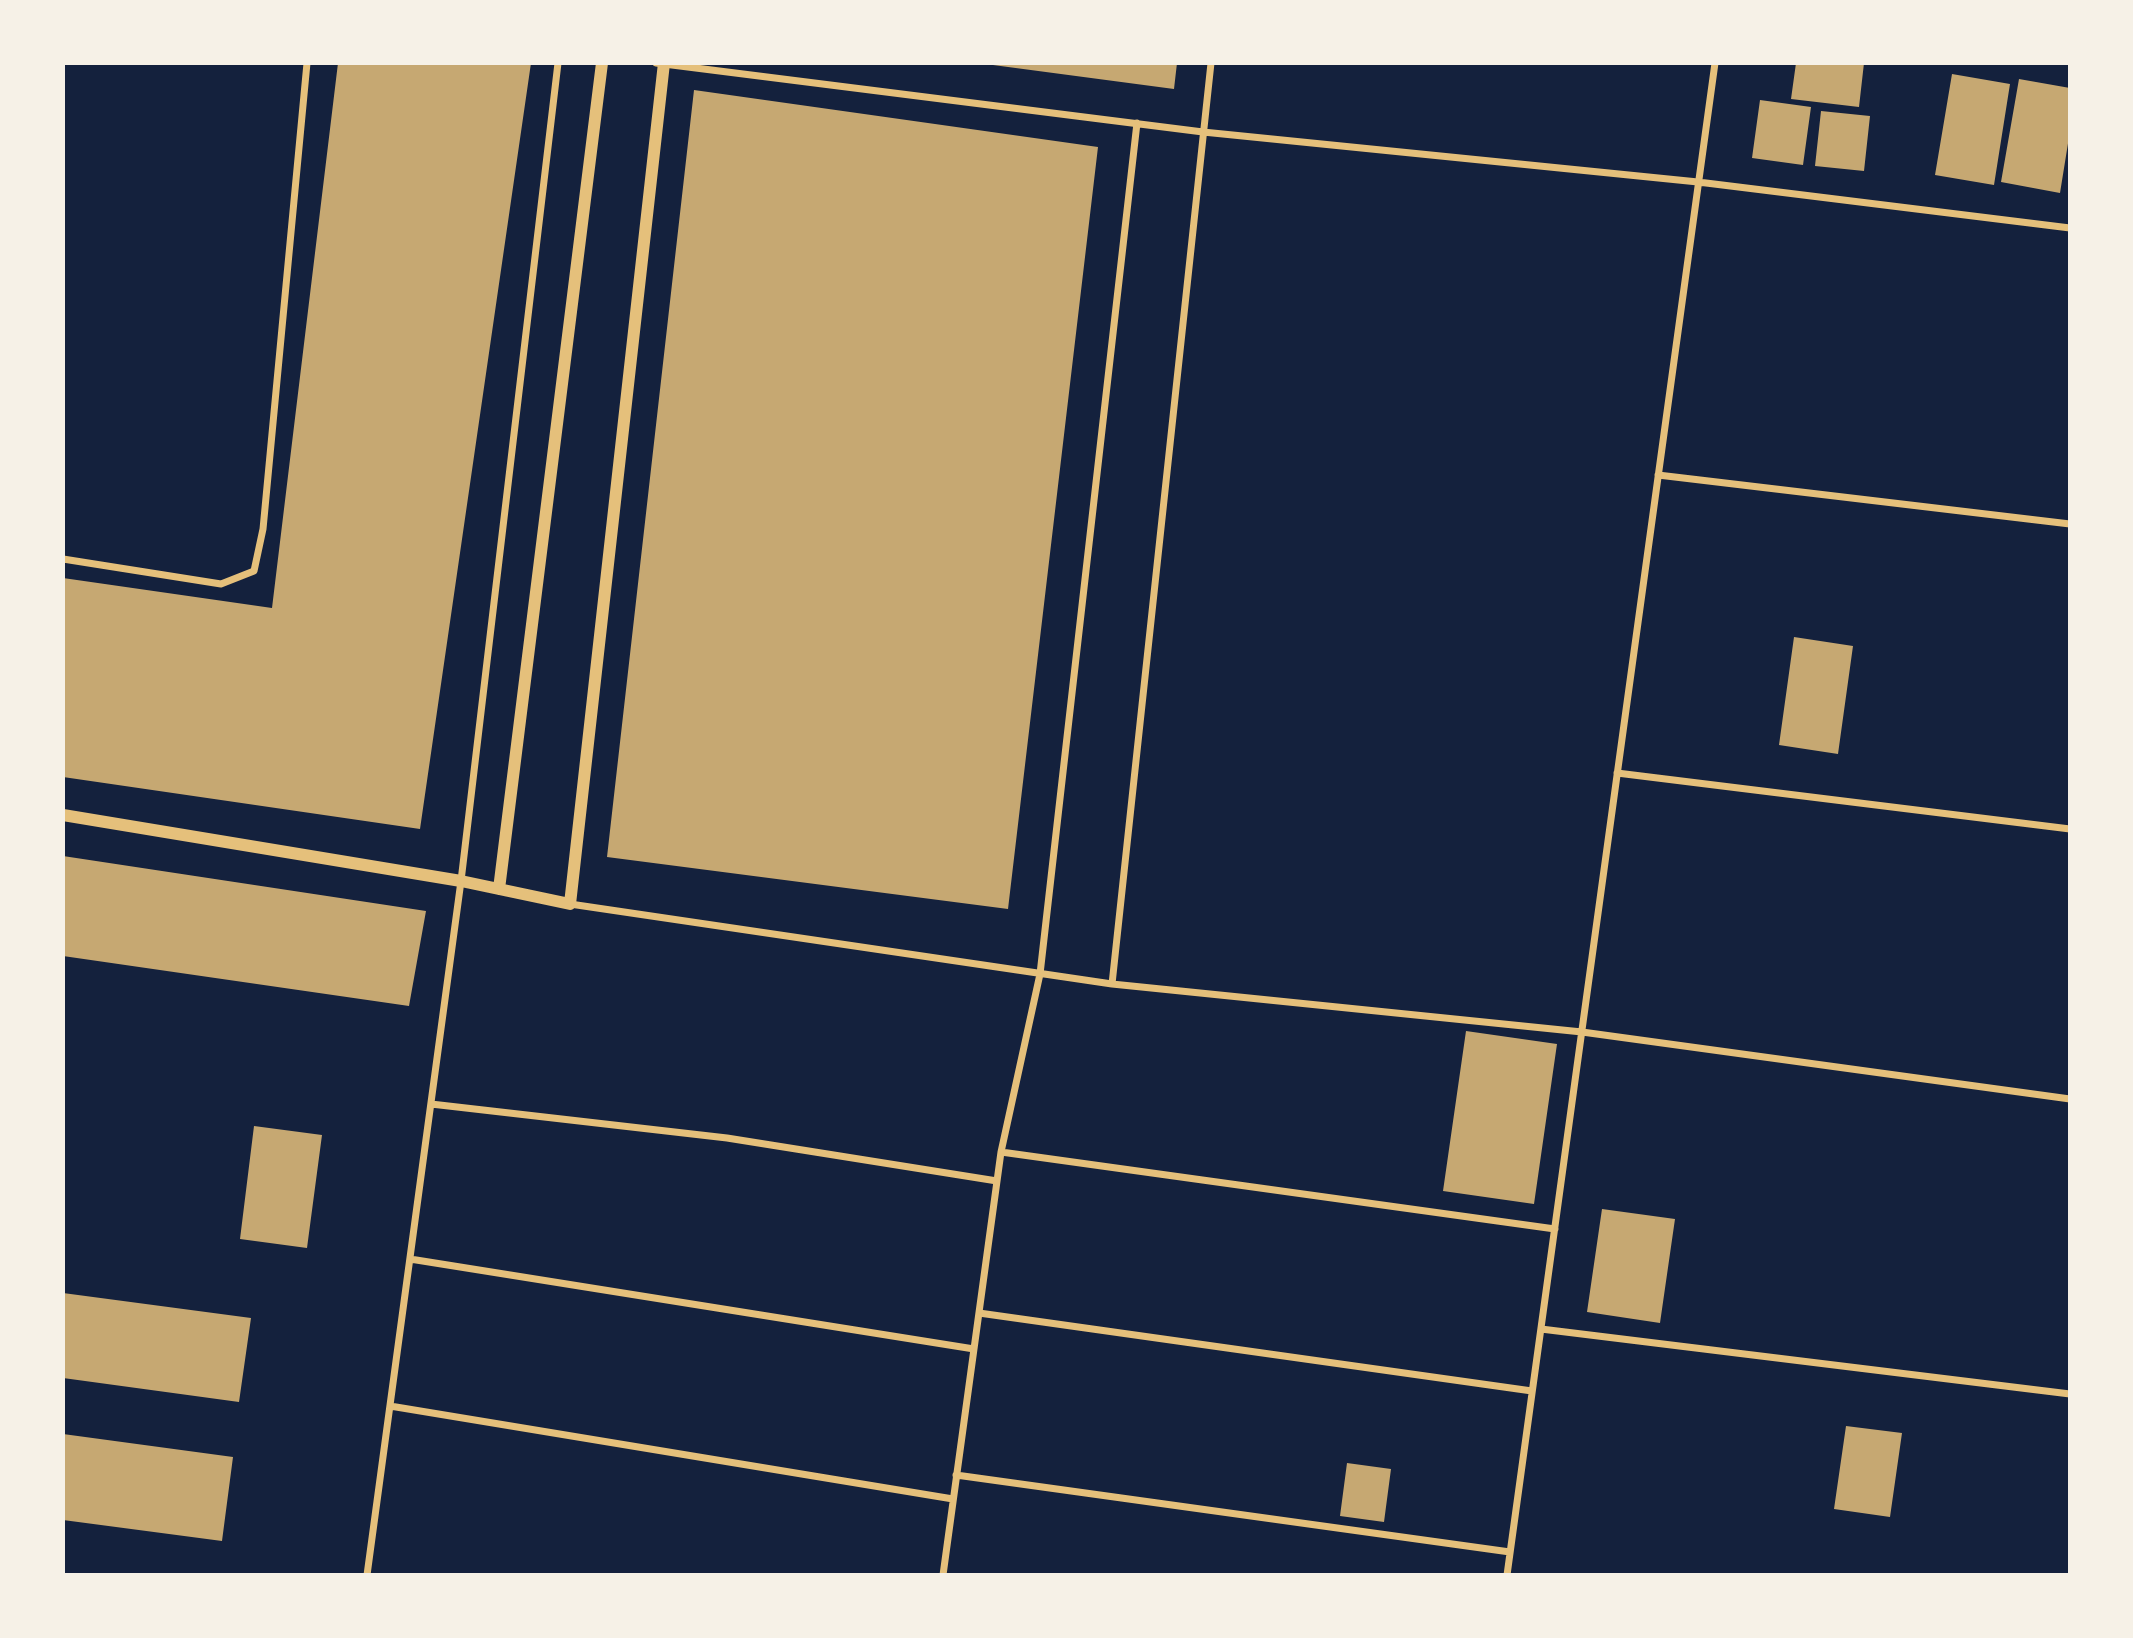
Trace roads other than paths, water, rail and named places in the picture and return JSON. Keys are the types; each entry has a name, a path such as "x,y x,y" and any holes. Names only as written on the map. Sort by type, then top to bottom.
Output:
{"street":[{"path":"63,559 221,584 254,571 263,529 307,63"},
{"path":"367,1575 461,881 558,63"},
{"path":"499,889 601,63"},
{"path":"656,63 727,67 1203,132 1698,182 2070,229"},
{"path":"570,904 664,63"},
{"path":"1112,985 1212,63"},
{"path":"1507,1575 1714,63"},
{"path":"943,1575 1001,1152 1040,974 1137,123"},
{"path":"1658,475 2070,524"},
{"path":"1617,774 2070,829"},
{"path":"63,815 461,881 570,904 1112,985 1582,1032 2070,1099"},
{"path":"431,1104 727,1138 997,1181"},
{"path":"1001,1152 1555,1229"},
{"path":"410,1259 974,1349"},
{"path":"979,1313 1532,1391"},
{"path":"1541,1329 2070,1394"},
{"path":"390,1406 953,1499"},
{"path":"956,1475 1510,1552"}]}
